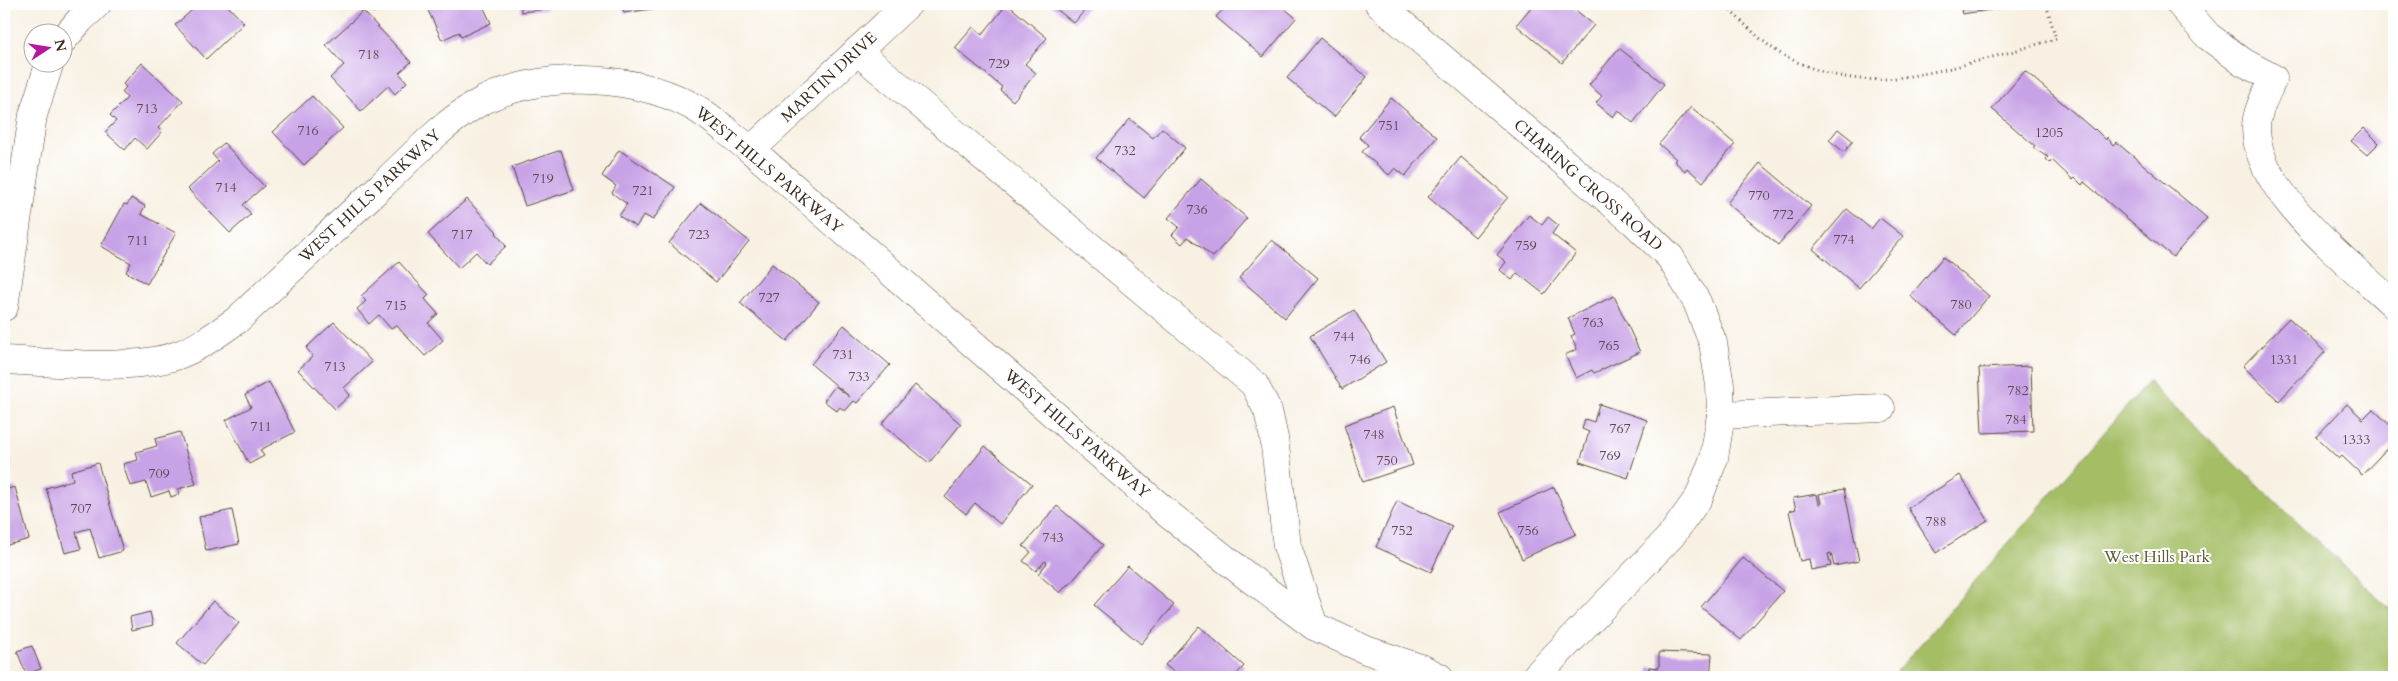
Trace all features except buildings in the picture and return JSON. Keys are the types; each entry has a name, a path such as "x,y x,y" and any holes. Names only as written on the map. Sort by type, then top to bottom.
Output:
{"street":[{"path":"72,29 97,4"},
{"name":"MARTIN DRIVE","path":"751,150 908,4"},
{"name":"CHARING CROSS ROAD","path":"1379,4 1634,222 1670,257 1697,302 1713,343 1720,385 1721,415 1714,458 1699,497 1671,536 1535,677"},
{"path":"2180,4 2208,36 2243,62 2274,78 2261,106 2256,128 2260,152 2270,178 2287,201 2312,228 2394,305"},
{"path":"857,51 1254,384 1268,411 1274,438 1287,546 1314,626"},
{"path":"4,306 33,115 47,72"},
{"name":"WEST HILLS PARKWAY","path":"4,360 102,364 142,362 177,355 207,341 237,320 437,133 476,105 513,89 554,81 599,80 646,88 691,105 751,150 1167,513 1248,577 1314,626 1366,650 1423,669 1439,677"},
{"path":"1721,415 1881,408"}],"path":[{"path":"1723,4 1781,54 1803,65 1841,77 1885,79 1940,69 2056,39 2046,4"}],"green space":[{"name":"West Hills Park","path":"2148,382 2394,613 2394,677 1892,677"}]}
